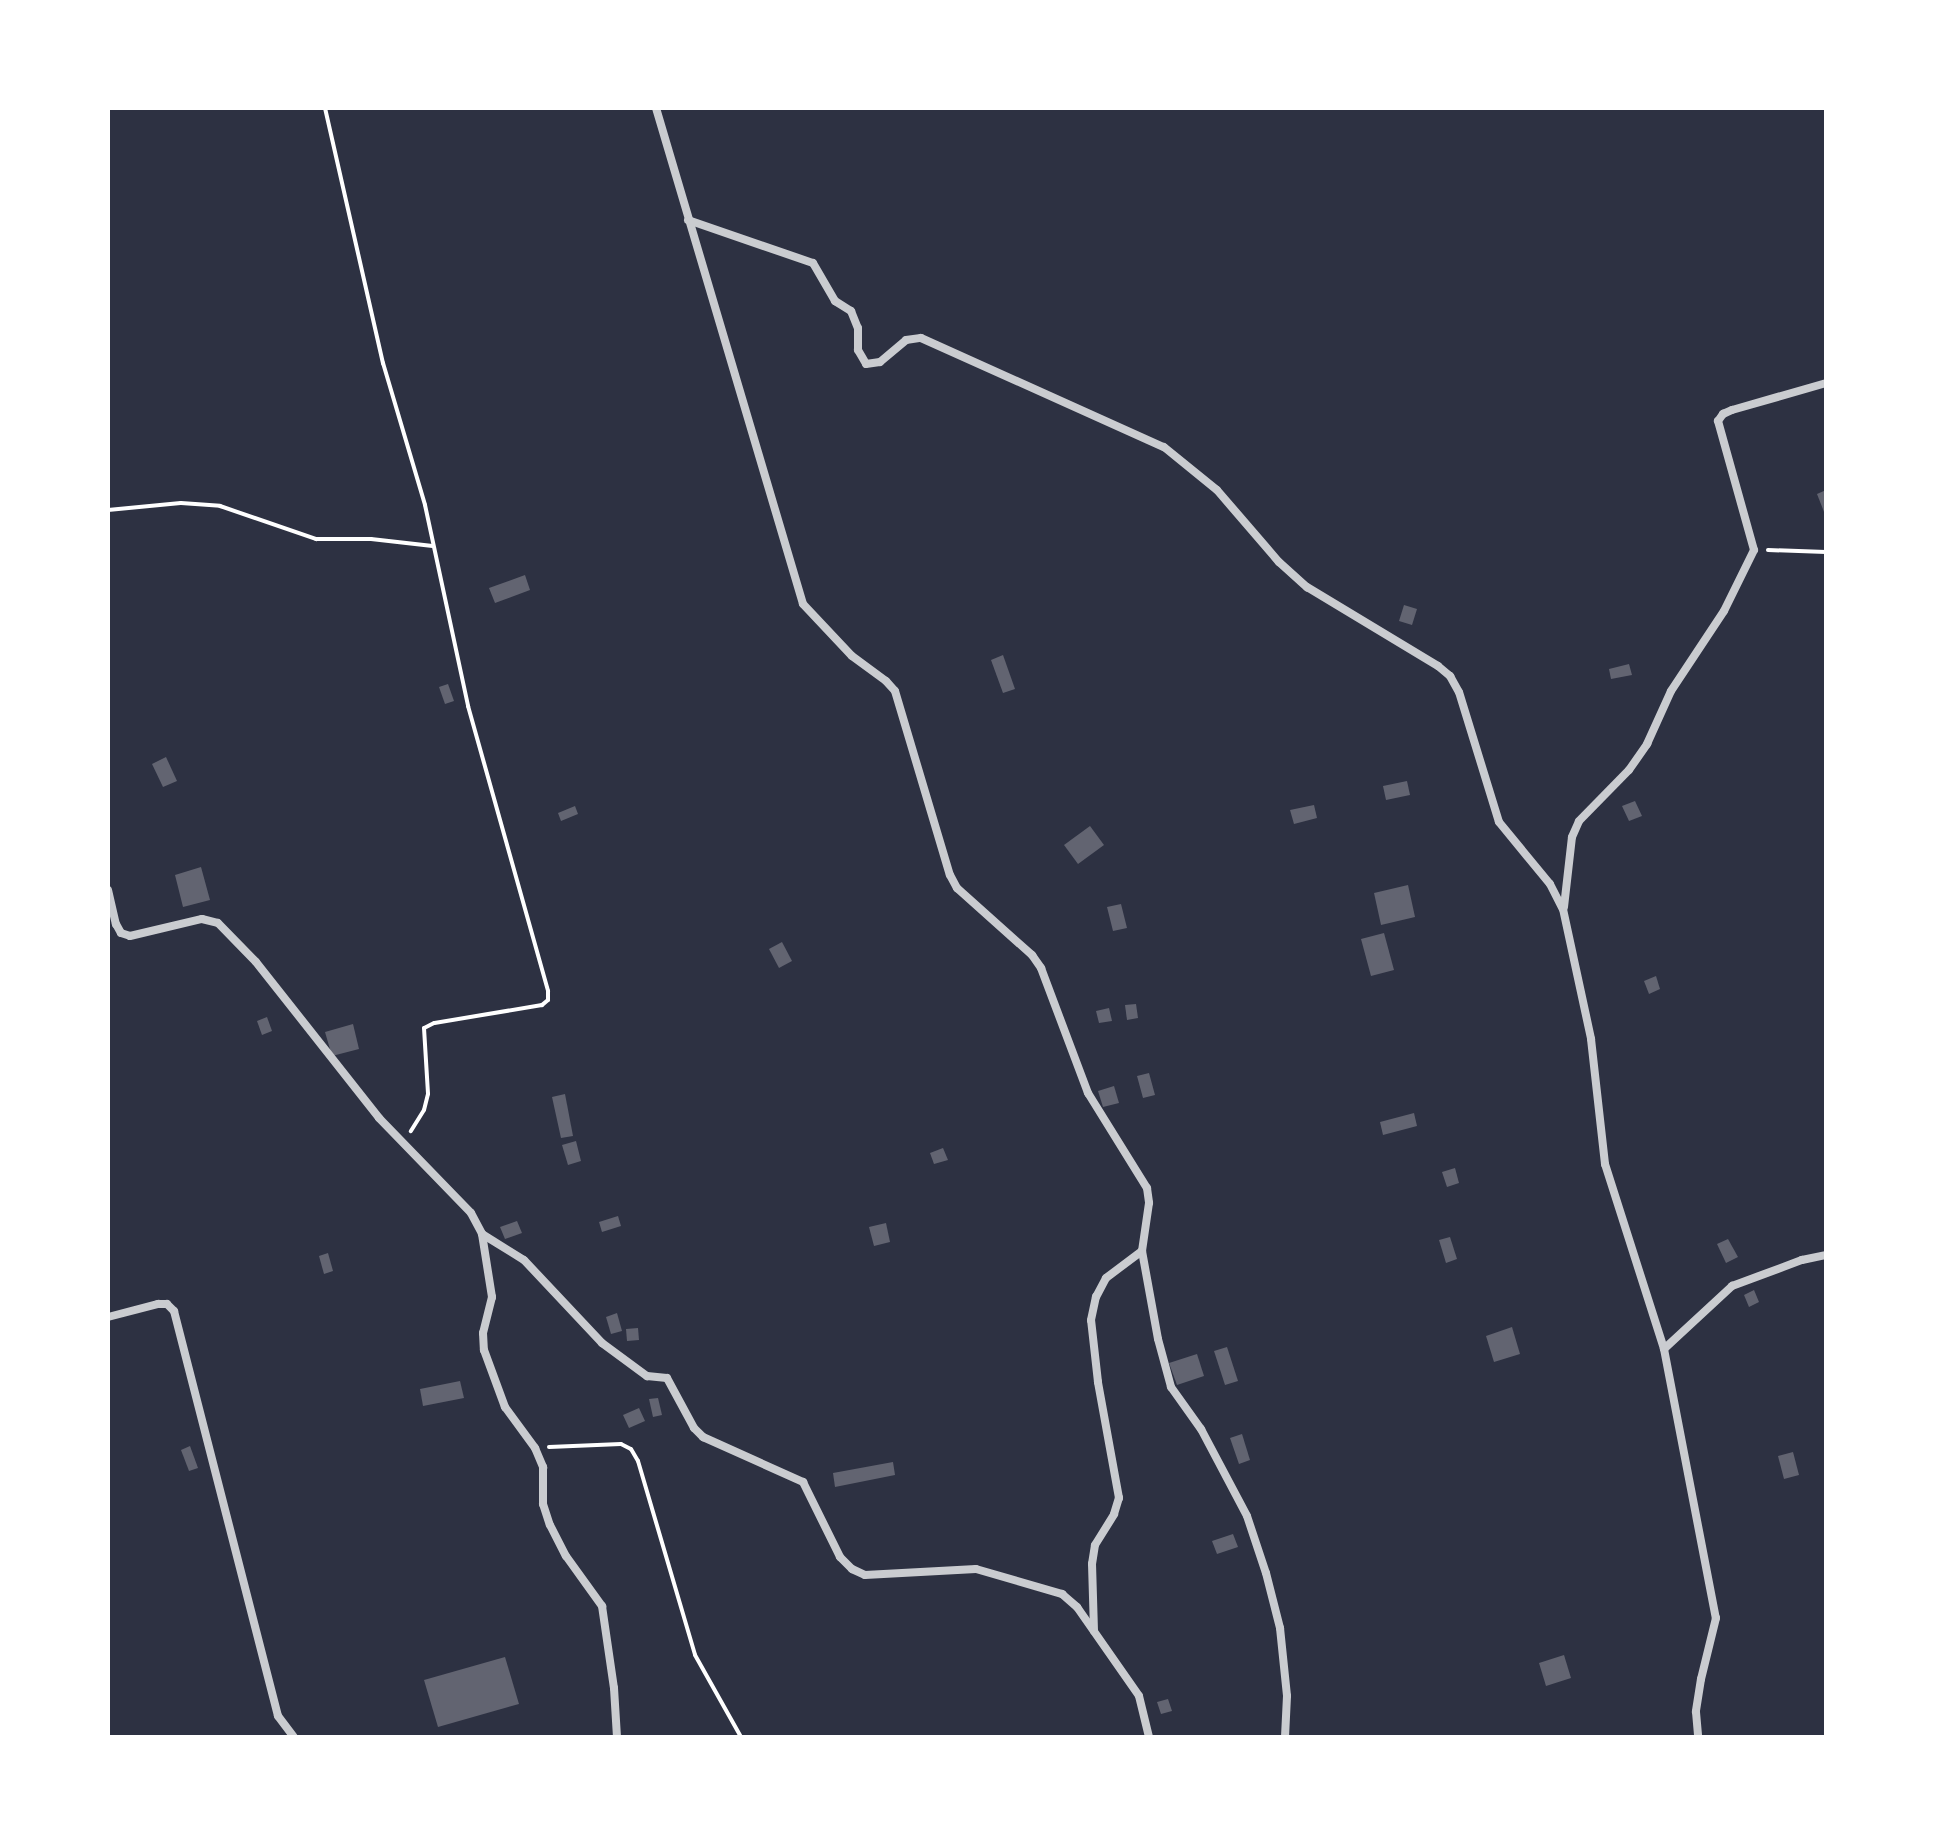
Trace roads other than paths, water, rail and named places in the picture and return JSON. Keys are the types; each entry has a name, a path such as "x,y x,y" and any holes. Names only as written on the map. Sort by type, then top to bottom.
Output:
{"street":[{"path":"656,108 803,604 852,656 895,691 950,875 957,888 1032,955 1041,968 1088,1093 1147,1188 1149,1203 1142,1251 1158,1339 1171,1387 1201,1429 1247,1516 1266,1573 1280,1628 1287,1696 1285,1737"},
{"path":"688,220 813,263 835,301 851,311 858,328 858,350 866,364 880,362 906,340 921,338 1164,447 1193,468 1279,562 1307,587 1450,676 1459,692 1499,822 1550,884 1563,909 1591,1039 1605,1164 1664,1349 1716,1618 1696,1712 1698,1737"},
{"path":"1563,909 1572,837 1579,821 1629,770 1647,744 1671,691 1724,611 1754,550 1718,421 1723,414 1732,410 1826,383"},
{"path":"108,890 116,924 121,933 130,936 202,919 218,923 256,962 379,1118 455,1194 482,1234 524,1260 602,1343 647,1376 667,1378 694,1428 703,1437 803,1482 840,1557 852,1569 865,1575 976,1569 1050,1588 1077,1607 1139,1696 1149,1737"},
{"path":"482,1234 492,1297 483,1333 484,1350 505,1407 535,1448 543,1467 543,1504 550,1525 566,1556 602,1606 614,1688 617,1737"},
{"path":"1094,1631 1093,1555 1119,1498 1098,1382 1091,1320 1096,1297 1106,1278 1142,1251"},
{"path":"1664,1349 1732,1286 1802,1260 1826,1255"},
{"path":"108,1317 158,1304 167,1304 174,1311 278,1716 294,1737"}]}
